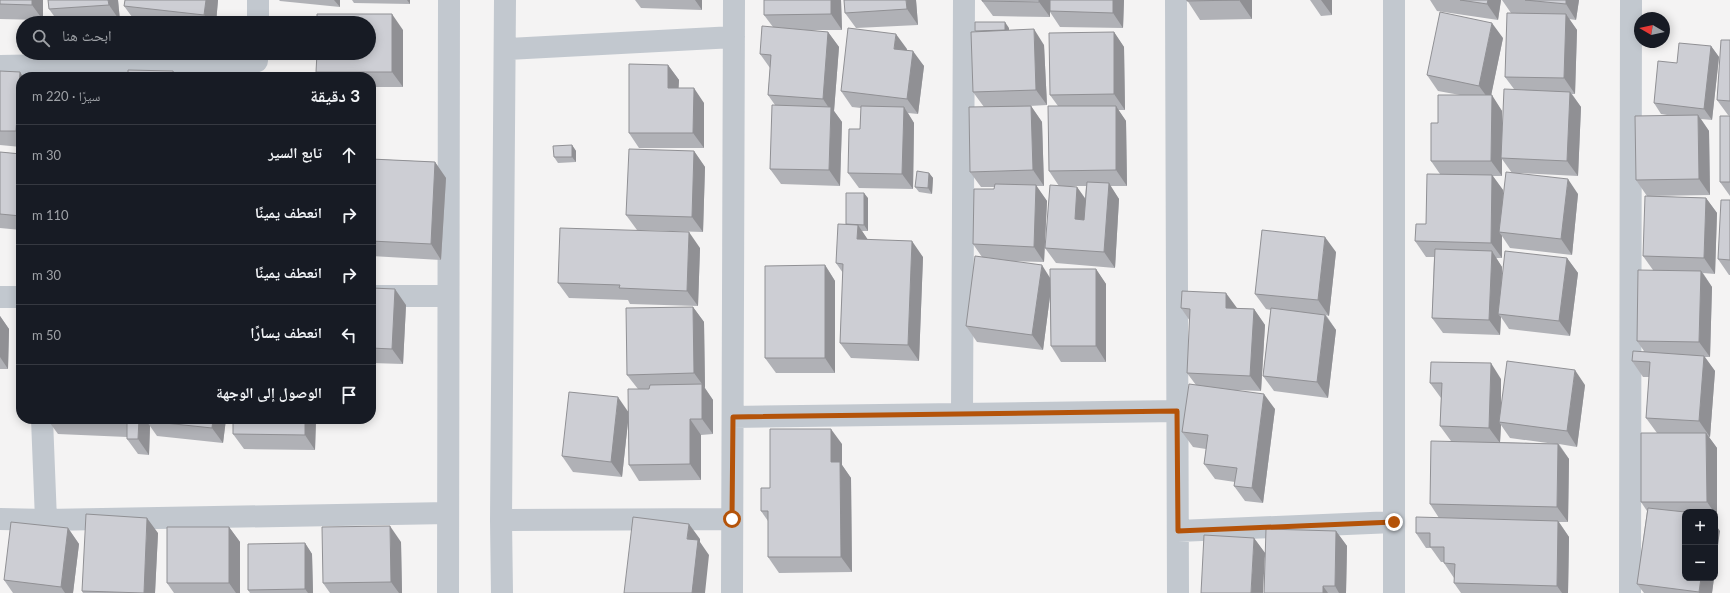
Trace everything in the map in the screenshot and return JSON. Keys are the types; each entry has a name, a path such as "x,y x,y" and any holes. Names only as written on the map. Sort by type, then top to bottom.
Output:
{"street":[{"path":"258,0 258,16"},
{"path":"448,593 449,0"},
{"path":"502,593 501,520 506,49 505,0"},
{"path":"732,593 734,0"},
{"path":"962,414 964,0"},
{"path":"1176,0 1178,593"},
{"path":"1394,0 1394,593"},
{"path":"1630,593 1631,0"},
{"path":"506,49 734,37"},
{"path":"0,66 257,64"},
{"path":"376,296 448,296"},
{"path":"0,297 16,297"},
{"path":"733,417 1177,411"},
{"path":"42,424 46,520"},
{"path":"0,519 46,520 448,513"},
{"path":"501,520 732,519"},
{"path":"1178,531 1394,522"}],"building":[{"path":"0,0 32,0 32,5 0,4"},
{"path":"48,0 108,0 109,5 49,9"},
{"path":"125,0 206,0 204,15 124,6"},
{"path":"764,0 831,0 831,14 764,15"},
{"path":"844,0 906,0 907,9 845,13"},
{"path":"1039,0 1039,2 982,1"},
{"path":"1050,0 1113,0 1113,13 1050,11"},
{"path":"1187,0 1239,0 1187,1"},
{"path":"1460,0 1488,0 1487,4"},
{"path":"1525,0 1566,0 1566,4"},
{"path":"1440,12 1492,23 1479,86 1427,75"},
{"path":"1507,13 1566,14 1564,78 1505,77"},
{"path":"317,14 392,14 392,72 316,72 317,60 376,60 376,16 317,16"},
{"path":"975,22 1005,22 1005,30 975,31"},
{"path":"762,26 828,32 823,99 768,95 771,55 760,54"},
{"path":"848,28 896,34 894,49 913,51 907,99 841,91"},
{"path":"1034,29 1036,90 973,92 971,32"},
{"path":"1114,32 1114,94 1050,95 1049,33"},
{"path":"1721,40 1730,40 1730,101 1717,100"},
{"path":"1679,43 1711,46 1704,109 1654,103 1658,61 1677,63"},
{"path":"629,64 668,65 668,88 694,88 693,133 629,133"},
{"path":"128,70 173,71 173,72 128,72"},
{"path":"0,71 20,72 16,72 16,131 0,131"},
{"path":"1504,89 1570,92 1567,161 1501,158"},
{"path":"1438,95 1492,95 1491,161 1431,161 1431,123 1438,123"},
{"path":"772,105 831,107 829,170 770,169"},
{"path":"861,106 904,107 902,174 848,173 849,129 860,129"},
{"path":"1031,106 1033,170 970,172 969,107"},
{"path":"1048,106 1116,106 1116,170 1049,171"},
{"path":"1698,115 1699,179 1636,180 1635,116"},
{"path":"1720,116 1730,116 1730,182 1720,182"},
{"path":"572,145 572,157 554,157 553,146"},
{"path":"629,149 694,151 692,217 626,215"},
{"path":"0,152 16,154 16,216 0,214"},
{"path":"376,159 435,162 431,244 376,241"},
{"path":"917,171 929,173 928,188 915,187"},
{"path":"1506,172 1568,179 1561,239 1499,232"},
{"path":"1427,174 1492,175 1491,243 1415,241 1416,224 1426,224"},
{"path":"1087,182 1109,183 1104,252 1045,248 1050,185 1077,187 1075,219 1084,220"},
{"path":"995,184 1036,185 1034,247 973,244 974,189 994,189"},
{"path":"846,193 864,193 864,225 846,224"},
{"path":"1645,196 1706,198 1704,258 1643,256"},
{"path":"1721,200 1730,200 1730,260 1718,259"},
{"path":"838,224 858,225 857,239 912,241 908,345 840,343 843,264 836,263"},
{"path":"560,228 689,232 687,291 619,288 620,285 558,283"},
{"path":"1262,230 1325,237 1318,300 1255,294"},
{"path":"1435,249 1492,251 1489,320 1432,318"},
{"path":"1505,251 1567,258 1559,321 1498,314"},
{"path":"975,256 1042,265 1032,335 966,326"},
{"path":"825,265 825,358 765,358 765,266"},
{"path":"1050,269 1096,269 1096,346 1051,346"},
{"path":"1638,270 1701,271 1699,342 1637,341"},
{"path":"376,288 395,289 392,349 376,348"},
{"path":"1182,291 1226,293 1226,308 1254,309 1250,376 1187,373 1190,309 1181,308"},
{"path":"693,307 694,373 627,375 626,308"},
{"path":"1271,308 1325,315 1317,382 1263,376"},
{"path":"1633,351 1704,356 1699,421 1646,418 1650,362 1632,361"},
{"path":"1507,361 1575,370 1567,431 1499,422"},
{"path":"1431,362 1491,363 1489,428 1440,426 1442,383 1430,383"},
{"path":"702,384 702,419 690,419 690,464 629,465 628,389 649,389 650,385"},
{"path":"1189,384 1264,394 1252,488 1234,486 1237,468 1204,464 1208,435 1182,432"},
{"path":"569,392 618,397 611,462 562,456"},
{"path":"127,424 139,424 138,439 127,439"},
{"path":"174,424 212,424 212,428"},
{"path":"233,424 305,424 305,435 233,434"},
{"path":"770,429 831,429 831,462 840,462 841,557 768,557 768,511 761,511 761,488 770,488"},
{"path":"1641,433 1706,433 1707,502 1641,502"},
{"path":"1431,441 1558,444 1557,507 1430,504"},
{"path":"1648,508 1682,512 1682,581 1701,581 1699,592 1637,584"},
{"path":"86,514 147,518 144,593 82,591"},
{"path":"633,517 689,524 687,539 698,540 692,593 624,593"},
{"path":"1416,517 1558,521 1557,586 1454,583 1455,564 1444,563 1444,547 1430,547 1430,533 1416,533"},
{"path":"11,522 68,528 61,587 4,580"},
{"path":"390,526 391,582 323,583 322,527"},
{"path":"167,527 229,527 229,583 167,583"},
{"path":"1266,529 1336,531 1335,586 1323,586 1323,593 1264,593"},
{"path":"1204,535 1254,538 1251,593 1201,593"},
{"path":"305,543 305,589 248,590 248,544"}],"route":[{"path":"732,519 733,417 1177,411 1178,531 1394,522"}]}
